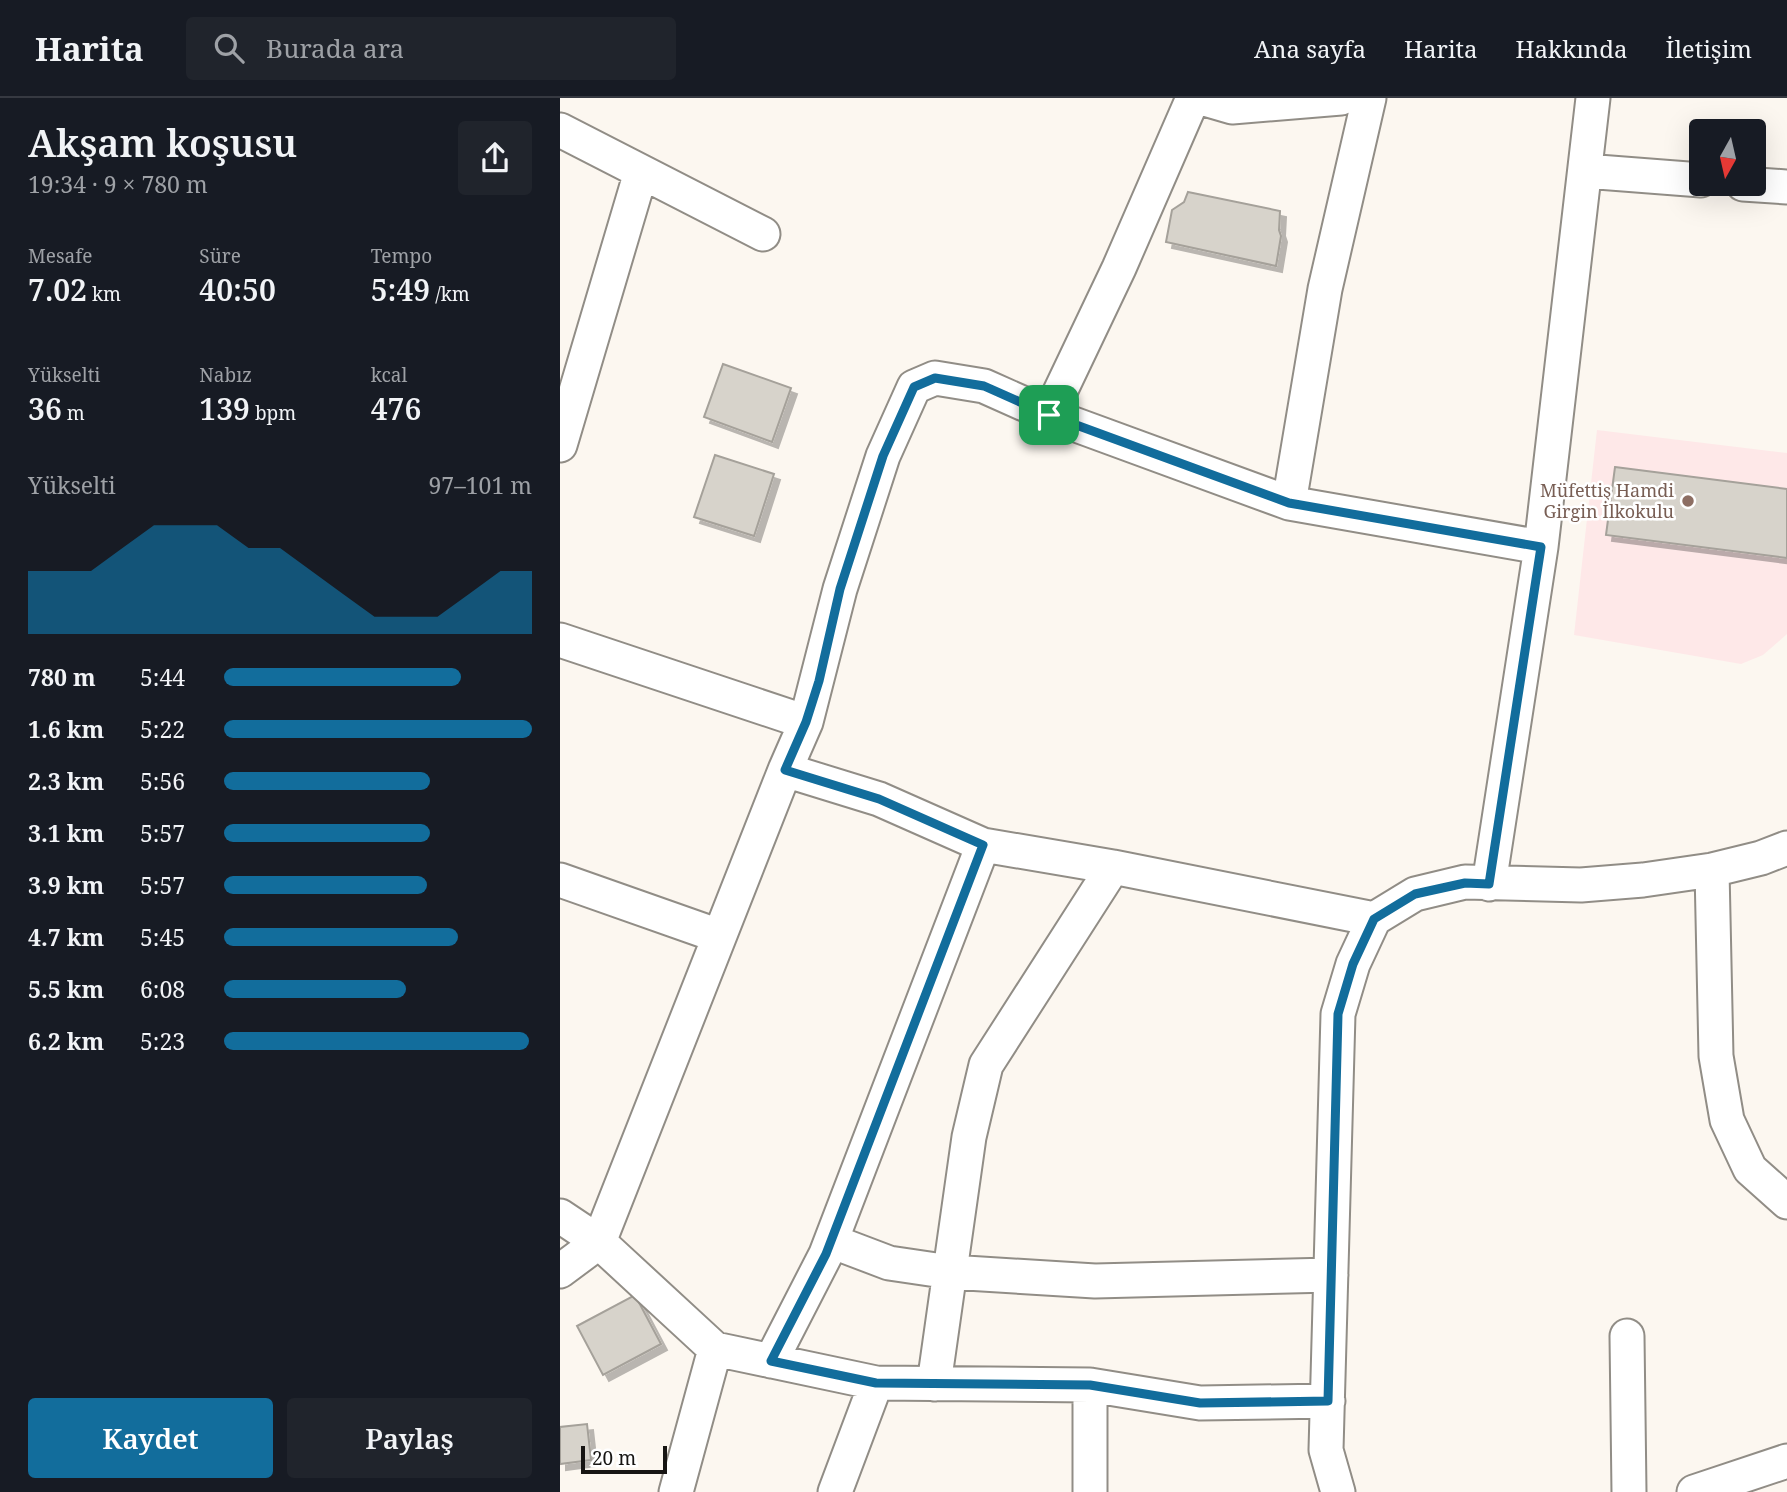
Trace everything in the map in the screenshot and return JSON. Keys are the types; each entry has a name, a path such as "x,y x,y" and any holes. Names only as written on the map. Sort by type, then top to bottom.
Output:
{"street":[{"path":"1049,415 1119,268 1193,98"},
{"path":"1201,98 1232,107 1341,98"},
{"path":"1289,503 1325,289 1369,98"},
{"path":"1489,884 1541,547 1593,98"},
{"path":"560,130 763,234"},
{"path":"1584,171 1689,179"},
{"path":"560,445 642,172"},
{"path":"1766,186 1787,187"},
{"path":"560,1271 599,1242 806,722 819,681 840,589 879,469 914,387 935,378 984,386 1049,415 1289,503 1541,547"},
{"path":"560,640 806,722"},
{"path":"785,770 879,799 983,845 1113,867 1374,919"},
{"path":"771,1361 831,1241 983,845"},
{"path":"1338,1492 1326,1450 1338,1014 1353,964 1374,919 1415,894 1465,883 1581,885 1643,880 1712,870 1761,859 1787,848"},
{"path":"934,1384 969,1137 986,1065 1113,867"},
{"path":"1712,870 1712,969 1716,1056 1727,1120 1750,1169 1787,1202"},
{"path":"560,880 719,936"},
{"path":"560,1216 599,1242 715,1349 876,1383 1090,1385 1200,1403 1328,1401"},
{"path":"831,1241 888,1263 950,1272 1095,1280 1331,1275"},
{"path":"1627,1336 1629,1492"},
{"path":"676,1492 715,1349"},
{"path":"835,1492 876,1383"},
{"path":"1090,1385 1090,1492"},
{"path":"1693,1492 1787,1461"}],"shaded area":[{"name":"Müfettiş Hamdi Girgin İlkokulu","path":"1597,430 1787,453 1787,634 1763,655 1741,664 1574,635"}],"building":[{"path":"1188,192 1280,211 1281,236 1276,266 1166,242 1172,210 1184,202"},
{"path":"723,364 791,388 772,442 704,417"},
{"path":"715,455 774,474 754,536 694,517"},
{"path":"1615,467 1787,489 1787,558 1606,535"},
{"path":"635,1295 661,1344 603,1375 577,1326"},
{"path":"587,1424 591,1460 560,1464 560,1427"}],"place":[{"name":"Müfettiş Hamdi Girgin İlkokulu","path":"1688,501"}],"route":[{"path":"935,378 984,386 1049,415 1289,503 1541,547 1489,884 1465,883 1415,894 1374,919 1353,964 1338,1014 1328,1401 1200,1403 1090,1385 876,1383 771,1361 826,1254 983,845 879,799 785,770 806,722 819,681 840,589 883,456 914,387 935,378"}]}
